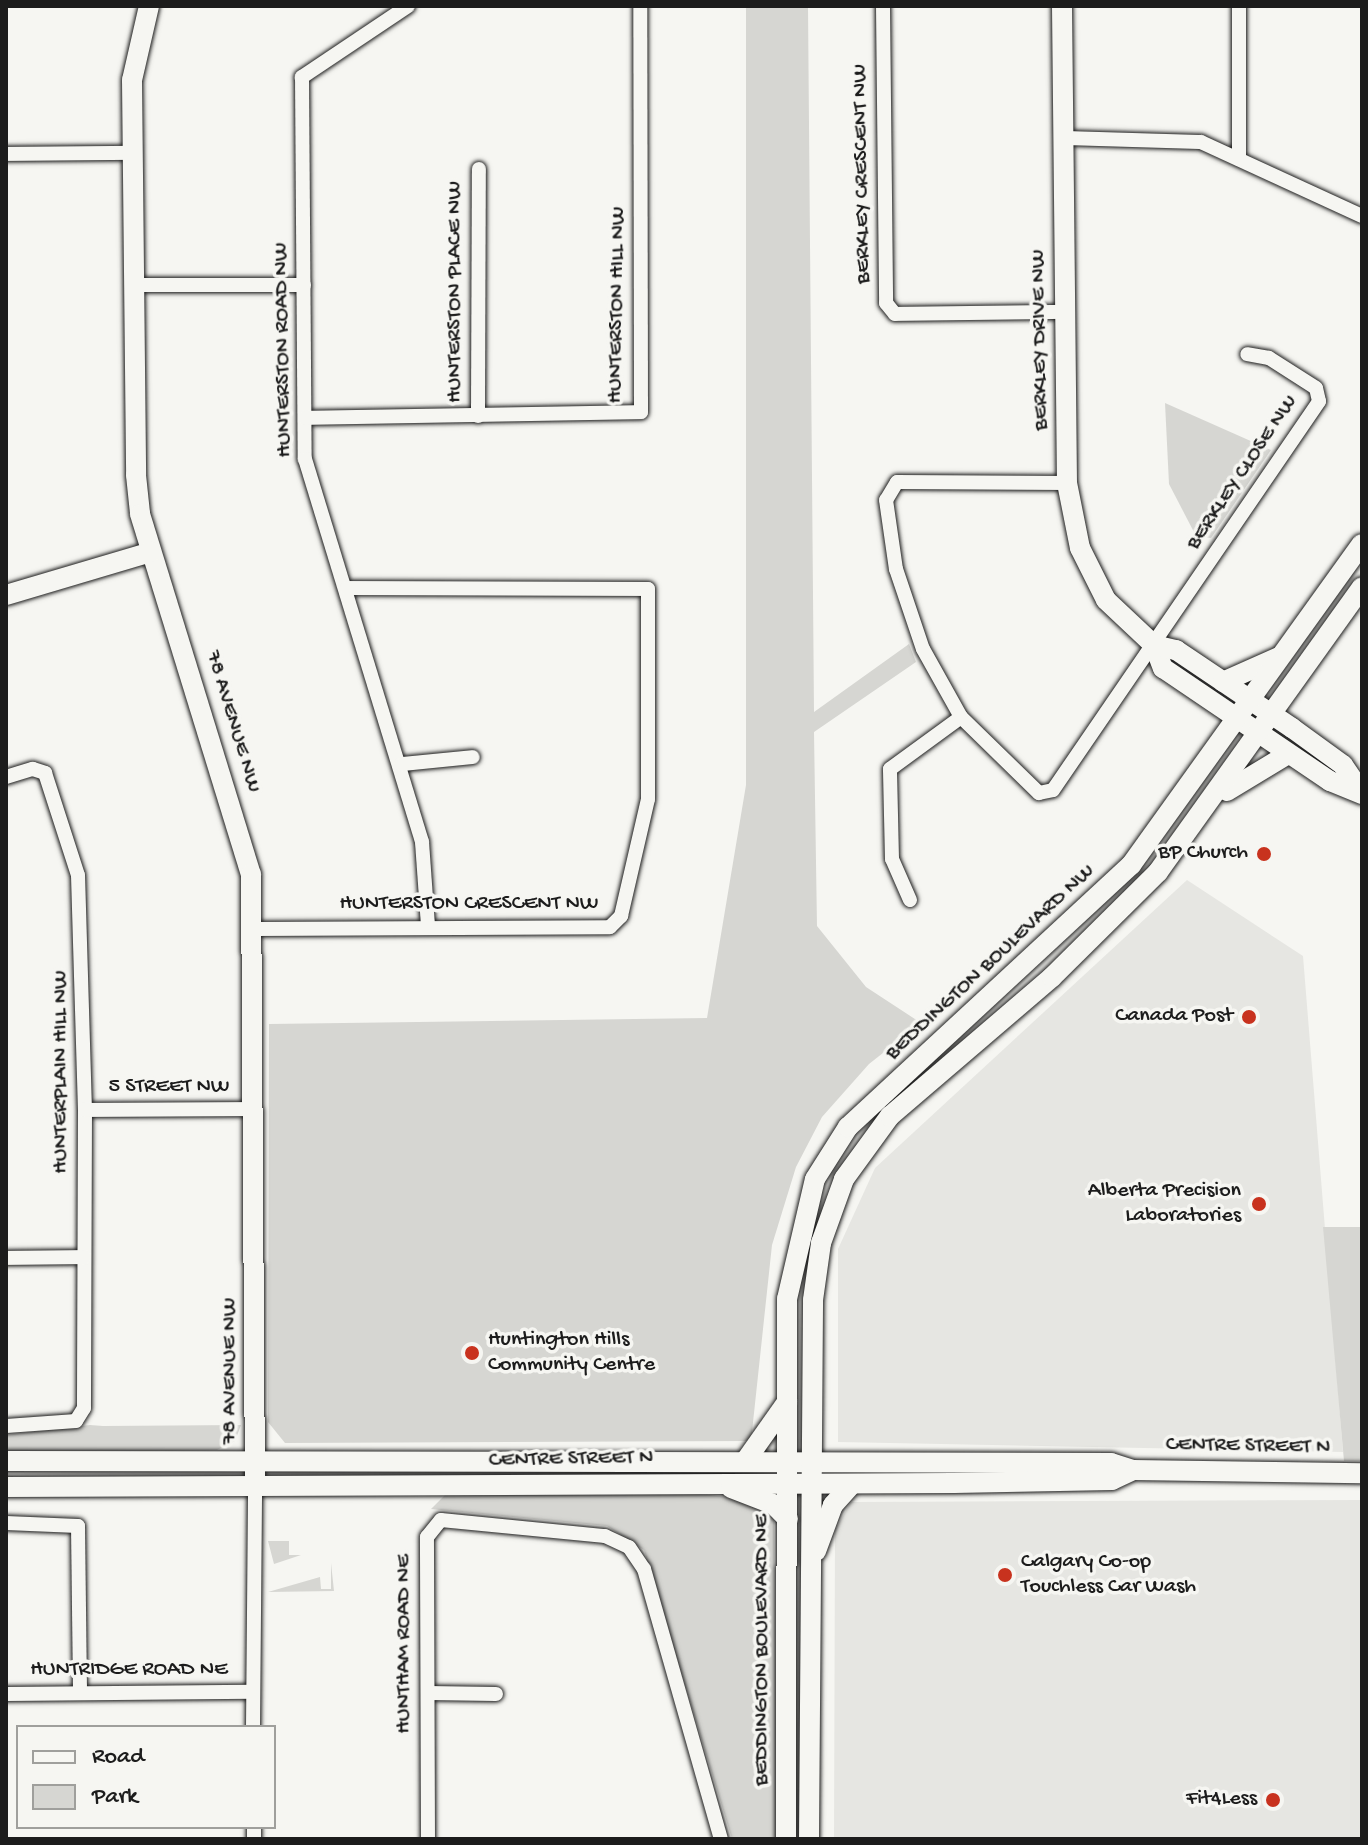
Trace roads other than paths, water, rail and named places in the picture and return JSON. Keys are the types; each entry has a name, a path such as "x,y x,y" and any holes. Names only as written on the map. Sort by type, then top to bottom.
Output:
{"main road":[{"name":"78 AVENUE NW","path":"149,6 133,58 136,475 151,552 218,748 251,874 255,929 255,1486"},
{"name":"BERKLEY DRIVE NW","path":"1062,6 1067,483 1093,577 1106,600 1154,645 1163,668 1288,754 1362,794"},
{"name":"BEDDINGTON BOULEVARD NW","path":"789,1461 793,1249 815,1179 848,1127 1131,865 1362,544"},
{"path":"6,595 151,552"},
{"name":"BEDDINGTON BOULEVARD NW","path":"812,1473 813,1300 821,1243 844,1179 890,1116 1052,977 1158,872 1263,735 1362,587"},
{"name":"BERKLEY DRIVE NW","path":"1154,645 1176,650 1343,765 1362,794"},
{"path":"1223,682 1286,653"},
{"path":"1217,797 1288,754"},
{"path":"746,1460 789,1398"},
{"name":"CENTRE STREET N","path":"6,1461 789,1461 812,1473 852,1484 1112,1480 1133,1470"},
{"name":"BEDDINGTON BOULEVARD NE","path":"786,1839 789,1461"},
{"name":"CENTRE STREET N","path":"6,1487 789,1483 812,1473 1111,1463 1133,1470 1362,1473"},
{"path":"809,1839 812,1473"},
{"path":"716,1482 773,1504 788,1519"},
{"path":"809,1574 827,1516 852,1484"}],"street":[{"name":"HUNTERSTON ROAD NW","path":"408,6 302,77 305,459 402,764 422,842 428,925"},
{"name":"HUNTERSTON HILL NW","path":"305,418 641,412 640,6"},
{"name":"BERKLEY CRESCENT NW","path":"883,6 886,303 895,314 1064,312"},
{"path":"1239,6 1239,159"},
{"path":"1064,138 1201,142 1362,216"},
{"path":"6,154 132,153"},
{"name":"HUNTERSTON PLACE NW","path":"478,416 479,169"},
{"path":"133,285 304,285"},
{"name":"BERKLEY CLOSE NW","path":"961,717 1039,793 1053,790 1319,401 1316,388 1269,358 1247,354"},
{"path":"910,900 892,859 890,769 961,717 923,649 896,569 888,488 1067,483"},
{"name":"HUNTERSTON CRESCENT NW","path":"255,929 428,925 610,927 621,916 648,799 648,589 347,588"},
{"path":"402,764 473,757"},
{"name":"HUNTERPLAIN HILL NW","path":"6,777 33,769 45,773 78,875 85,1110 80,1417 6,1426"},
{"name":"5 STREET NW","path":"85,1110 253,1109"},
{"path":"6,1258 84,1257"},
{"path":"253,1725 255,1486"},
{"name":"HUNTHAM ROAD NE","path":"428,1839 427,1537 441,1520 605,1536 629,1547 644,1569 721,1839"},
{"path":"6,1523 78,1526 80,1692"},
{"name":"HUNTRIDGE ROAD NE","path":"6,1694 253,1692"},
{"path":"428,1693 496,1694"}],"place":[{"name":"BP Church","path":"1264,854"},
{"name":"Canada Post","path":"1249,1017"},
{"name":"Alberta Precision Laboratories","path":"1259,1204"},
{"name":"Huntington Hills Community Centre","path":"472,1353"},
{"name":"Calgary Co-op Touchless Car Wash","path":"1005,1575"},
{"name":"Fit4Less","path":"1273,1800"}]}
